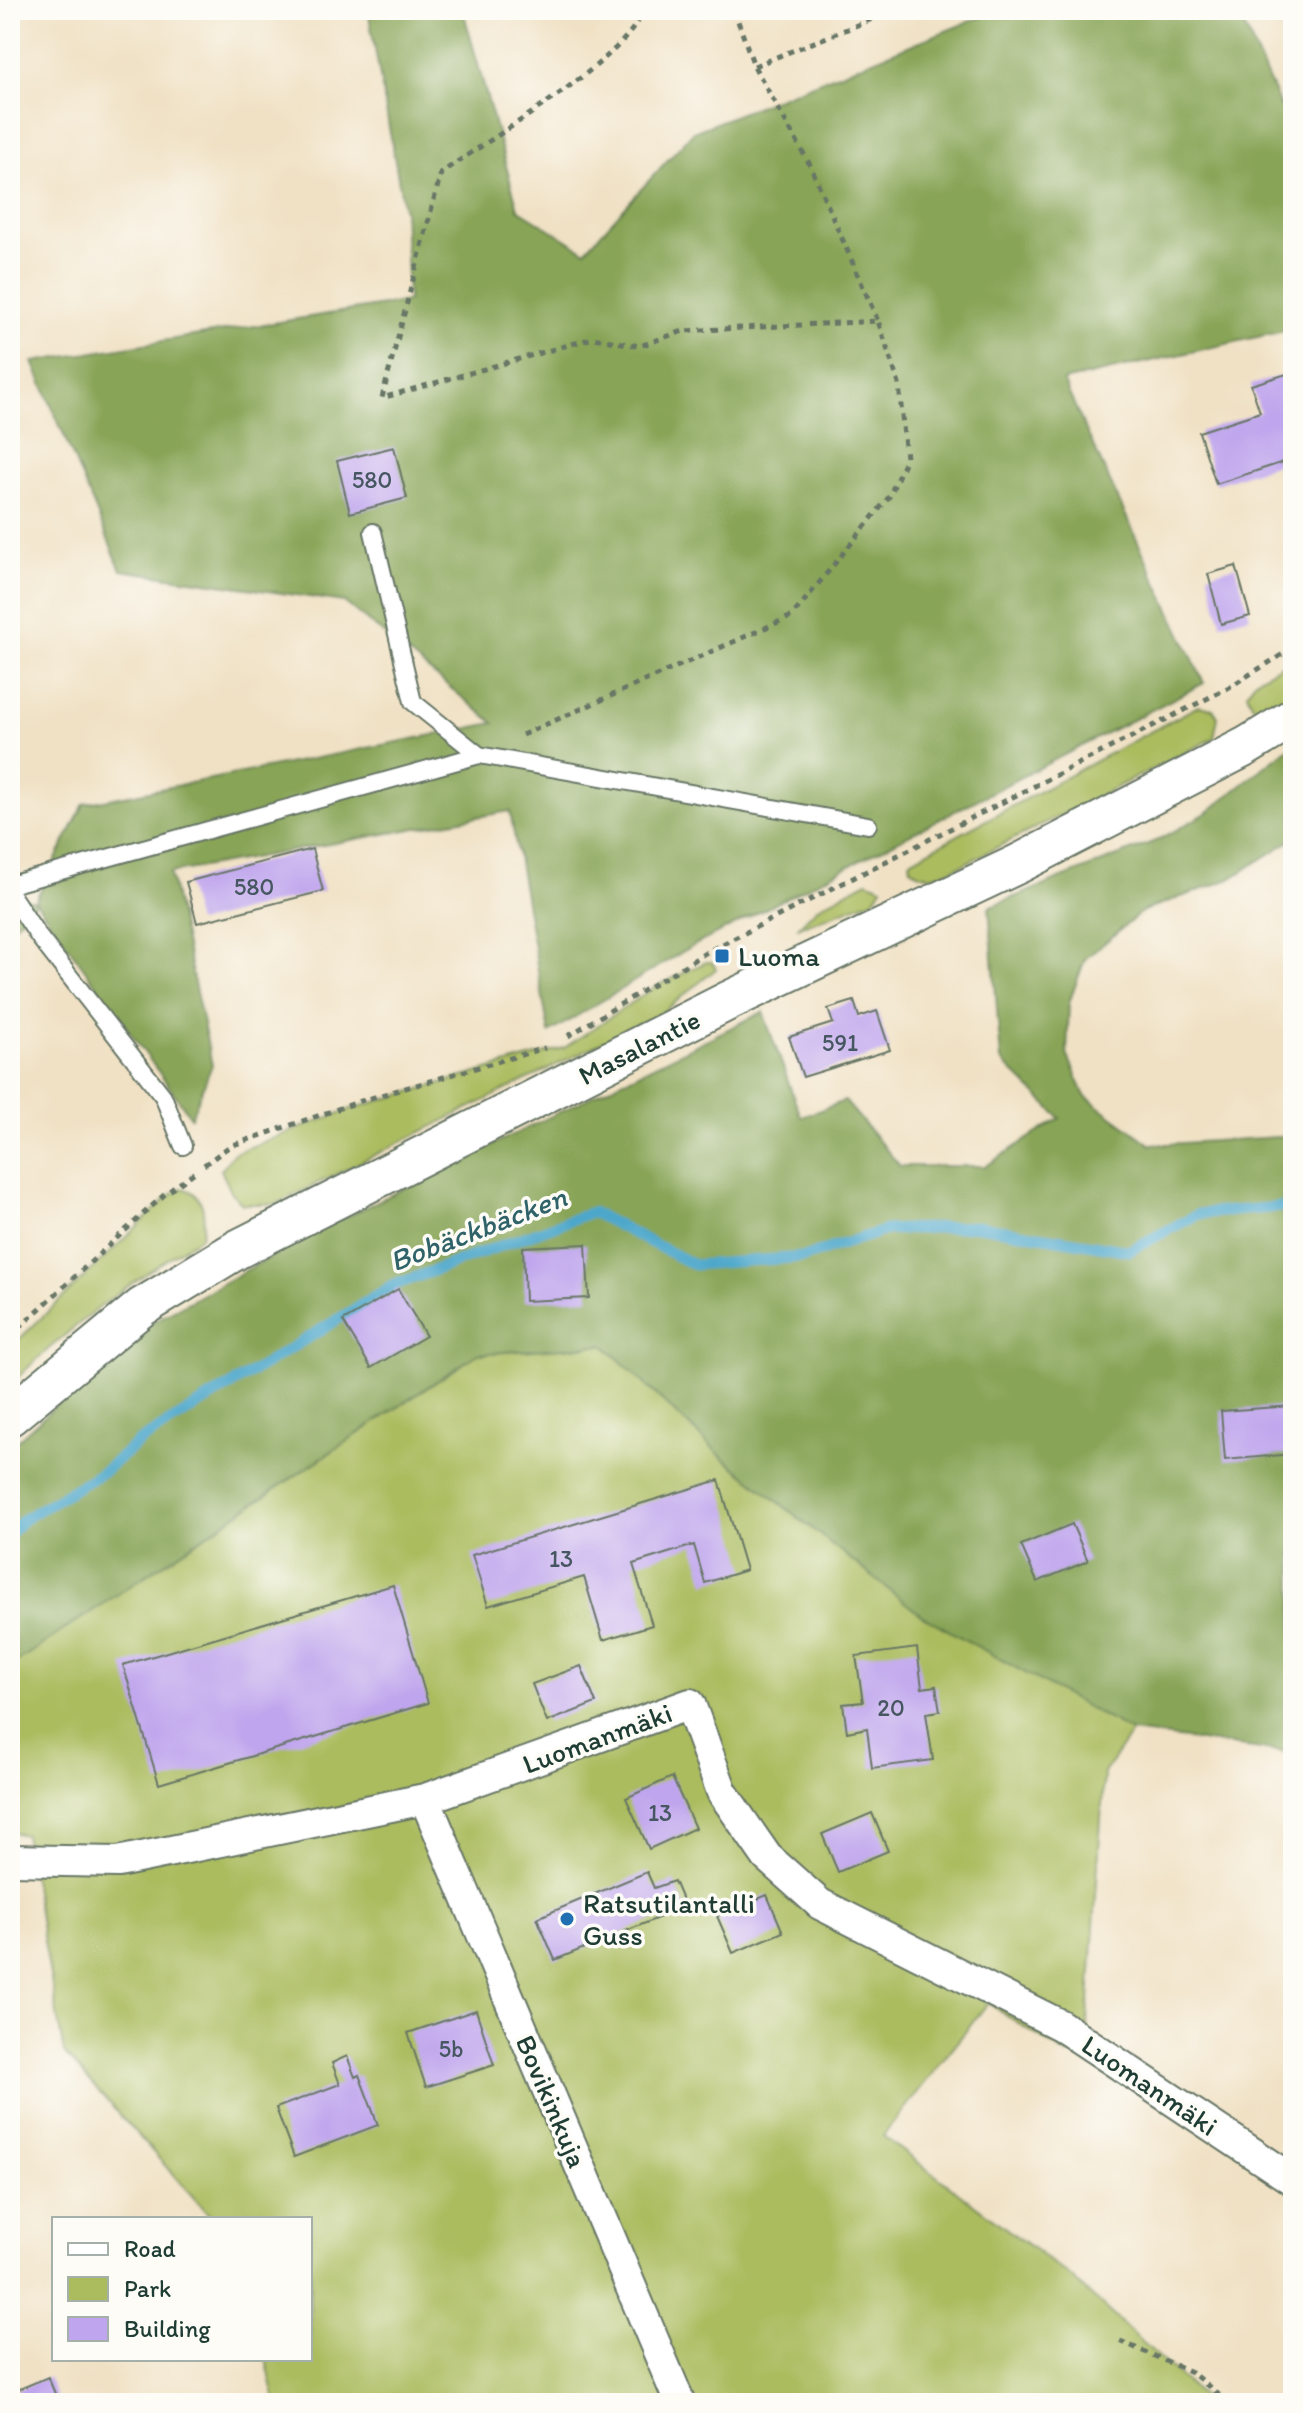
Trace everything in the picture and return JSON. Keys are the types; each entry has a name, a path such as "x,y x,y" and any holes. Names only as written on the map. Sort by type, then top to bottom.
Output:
{"street":[{"name":"Masalantie","path":"10,1416 142,1307 238,1249 728,1001 1018,864 1247,746 1293,718"},
{"name":"Luomanmäki","path":"10,1860 118,1862 425,1799 690,1704 722,1792 767,1857 820,1904 1060,2025 1293,2180"},
{"name":"Bovikinkuja","path":"425,1799 680,2403"}],"lane":[{"path":"373,532 413,702 479,755"},
{"path":"10,885 479,755 868,825"},
{"path":"10,893 39,937 163,1096 183,1146"}],"path":[{"path":"642,10 624,43 566,89 441,173 382,398 593,338 640,346 683,331 878,321"},
{"path":"479,755 792,616 889,497 906,458 899,384 878,321 810,165 754,66 734,10"},
{"path":"754,66 895,10"},
{"path":"565,1038 707,952 1226,689 1293,648"},
{"path":"10,1336 164,1195 230,1146 364,1100 552,1046"},
{"path":"1120,2341 1191,2372 1229,2403"}],"green space":[{"path":"368,10 463,10 518,209 585,251 693,132 998,10 1237,10 1293,134 1293,329 1063,381 1204,683 689,948 549,1033 510,811 170,873 212,1065 191,1117 36,902 10,930 10,896 35,901 84,804 494,723 344,602 121,570 33,362 408,301 404,211"},
{"path":"1293,659 1293,691 1264,710 1253,706 1247,693 1255,680"},
{"path":"1198,706 1213,709 1218,717 1214,738 951,870 930,876 911,868 910,861"},
{"path":"1293,744 1293,839 1230,879 1143,911 1085,959 1069,1003 1067,1054 1085,1096 1151,1145 1293,1136 1293,1753 1132,1732 921,1615 722,1457 604,1345 477,1354 10,1666 10,1447 143,1327 321,1229 763,1012 801,1117 845,1101 900,1166 986,1166 1060,1118 1001,1060 989,907 1158,840 1208,812"},
{"path":"867,881 882,887 875,899 797,928 818,907"},
{"path":"706,962 712,962 716,969 663,1012 276,1204 242,1204 231,1192 221,1170 234,1153 351,1109 564,1048 655,987"},
{"path":"181,1188 189,1190 200,1200 204,1222 201,1237 101,1306 10,1385 10,1348"},
{"name":"Ratsutilantalli Guss","path":"604,1345 722,1457 921,1615 1132,1732 1104,1773 1087,2033 1068,2056 988,2003 883,2136 1072,2278 1209,2403 276,2403 266,2361 312,2361 312,2217 211,2217 64,2053 25,1835 10,1832 10,1666 478,1354"}],"building":[{"path":"1293,372 1293,459 1216,484 1199,432 1260,412 1251,385"},
{"path":"394,447 407,498 350,513 337,461"},
{"path":"1236,566 1250,616 1221,624 1208,574"},
{"path":"312,849 323,891 197,923 186,882"},
{"path":"854,1001 859,1017 877,1011 890,1050 803,1077 789,1037 833,1023 828,1009"},
{"path":"586,1244 589,1298 525,1301 523,1247"},
{"path":"398,1289 426,1336 371,1368 343,1321"},
{"path":"1293,1406 1293,1454 1225,1460 1221,1411"},
{"path":"719,1480 746,1570 705,1583 694,1545 633,1564 652,1625 603,1640 584,1577 488,1606 472,1555"},
{"path":"1072,1524 1088,1561 1037,1582 1021,1545"},
{"path":"393,1585 428,1703 159,1784 123,1665"},
{"path":"917,1648 922,1688 936,1686 940,1711 926,1713 933,1760 872,1768 867,1728 847,1732 843,1704 863,1702 856,1656"},
{"path":"581,1666 596,1703 547,1722 532,1684"},
{"path":"672,1777 695,1828 649,1849 626,1798"},
{"path":"872,1813 888,1851 838,1872 822,1834"},
{"path":"647,1872 654,1888 674,1881 685,1907 555,1960 537,1918"},
{"path":"767,1895 783,1932 733,1953 717,1916"},
{"path":"476,2010 494,2065 426,2087 408,2033"},
{"path":"347,2056 355,2077 359,2075 378,2125 294,2157 276,2108 340,2084 332,2063"},
{"path":"48,2377 59,2403 10,2403 10,2393"}],"waterway":[{"name":"Bobäckbäcken","path":"10,1533 24,1519 104,1471 140,1441 392,1286 592,1212 694,1265 804,1257 886,1230 979,1226 1129,1251 1198,1214 1293,1206"}],"place":[{"name":"Luoma","path":"722,956"},
{"name":"Ratsutilantalli Guss","path":"567,1919"}]}
